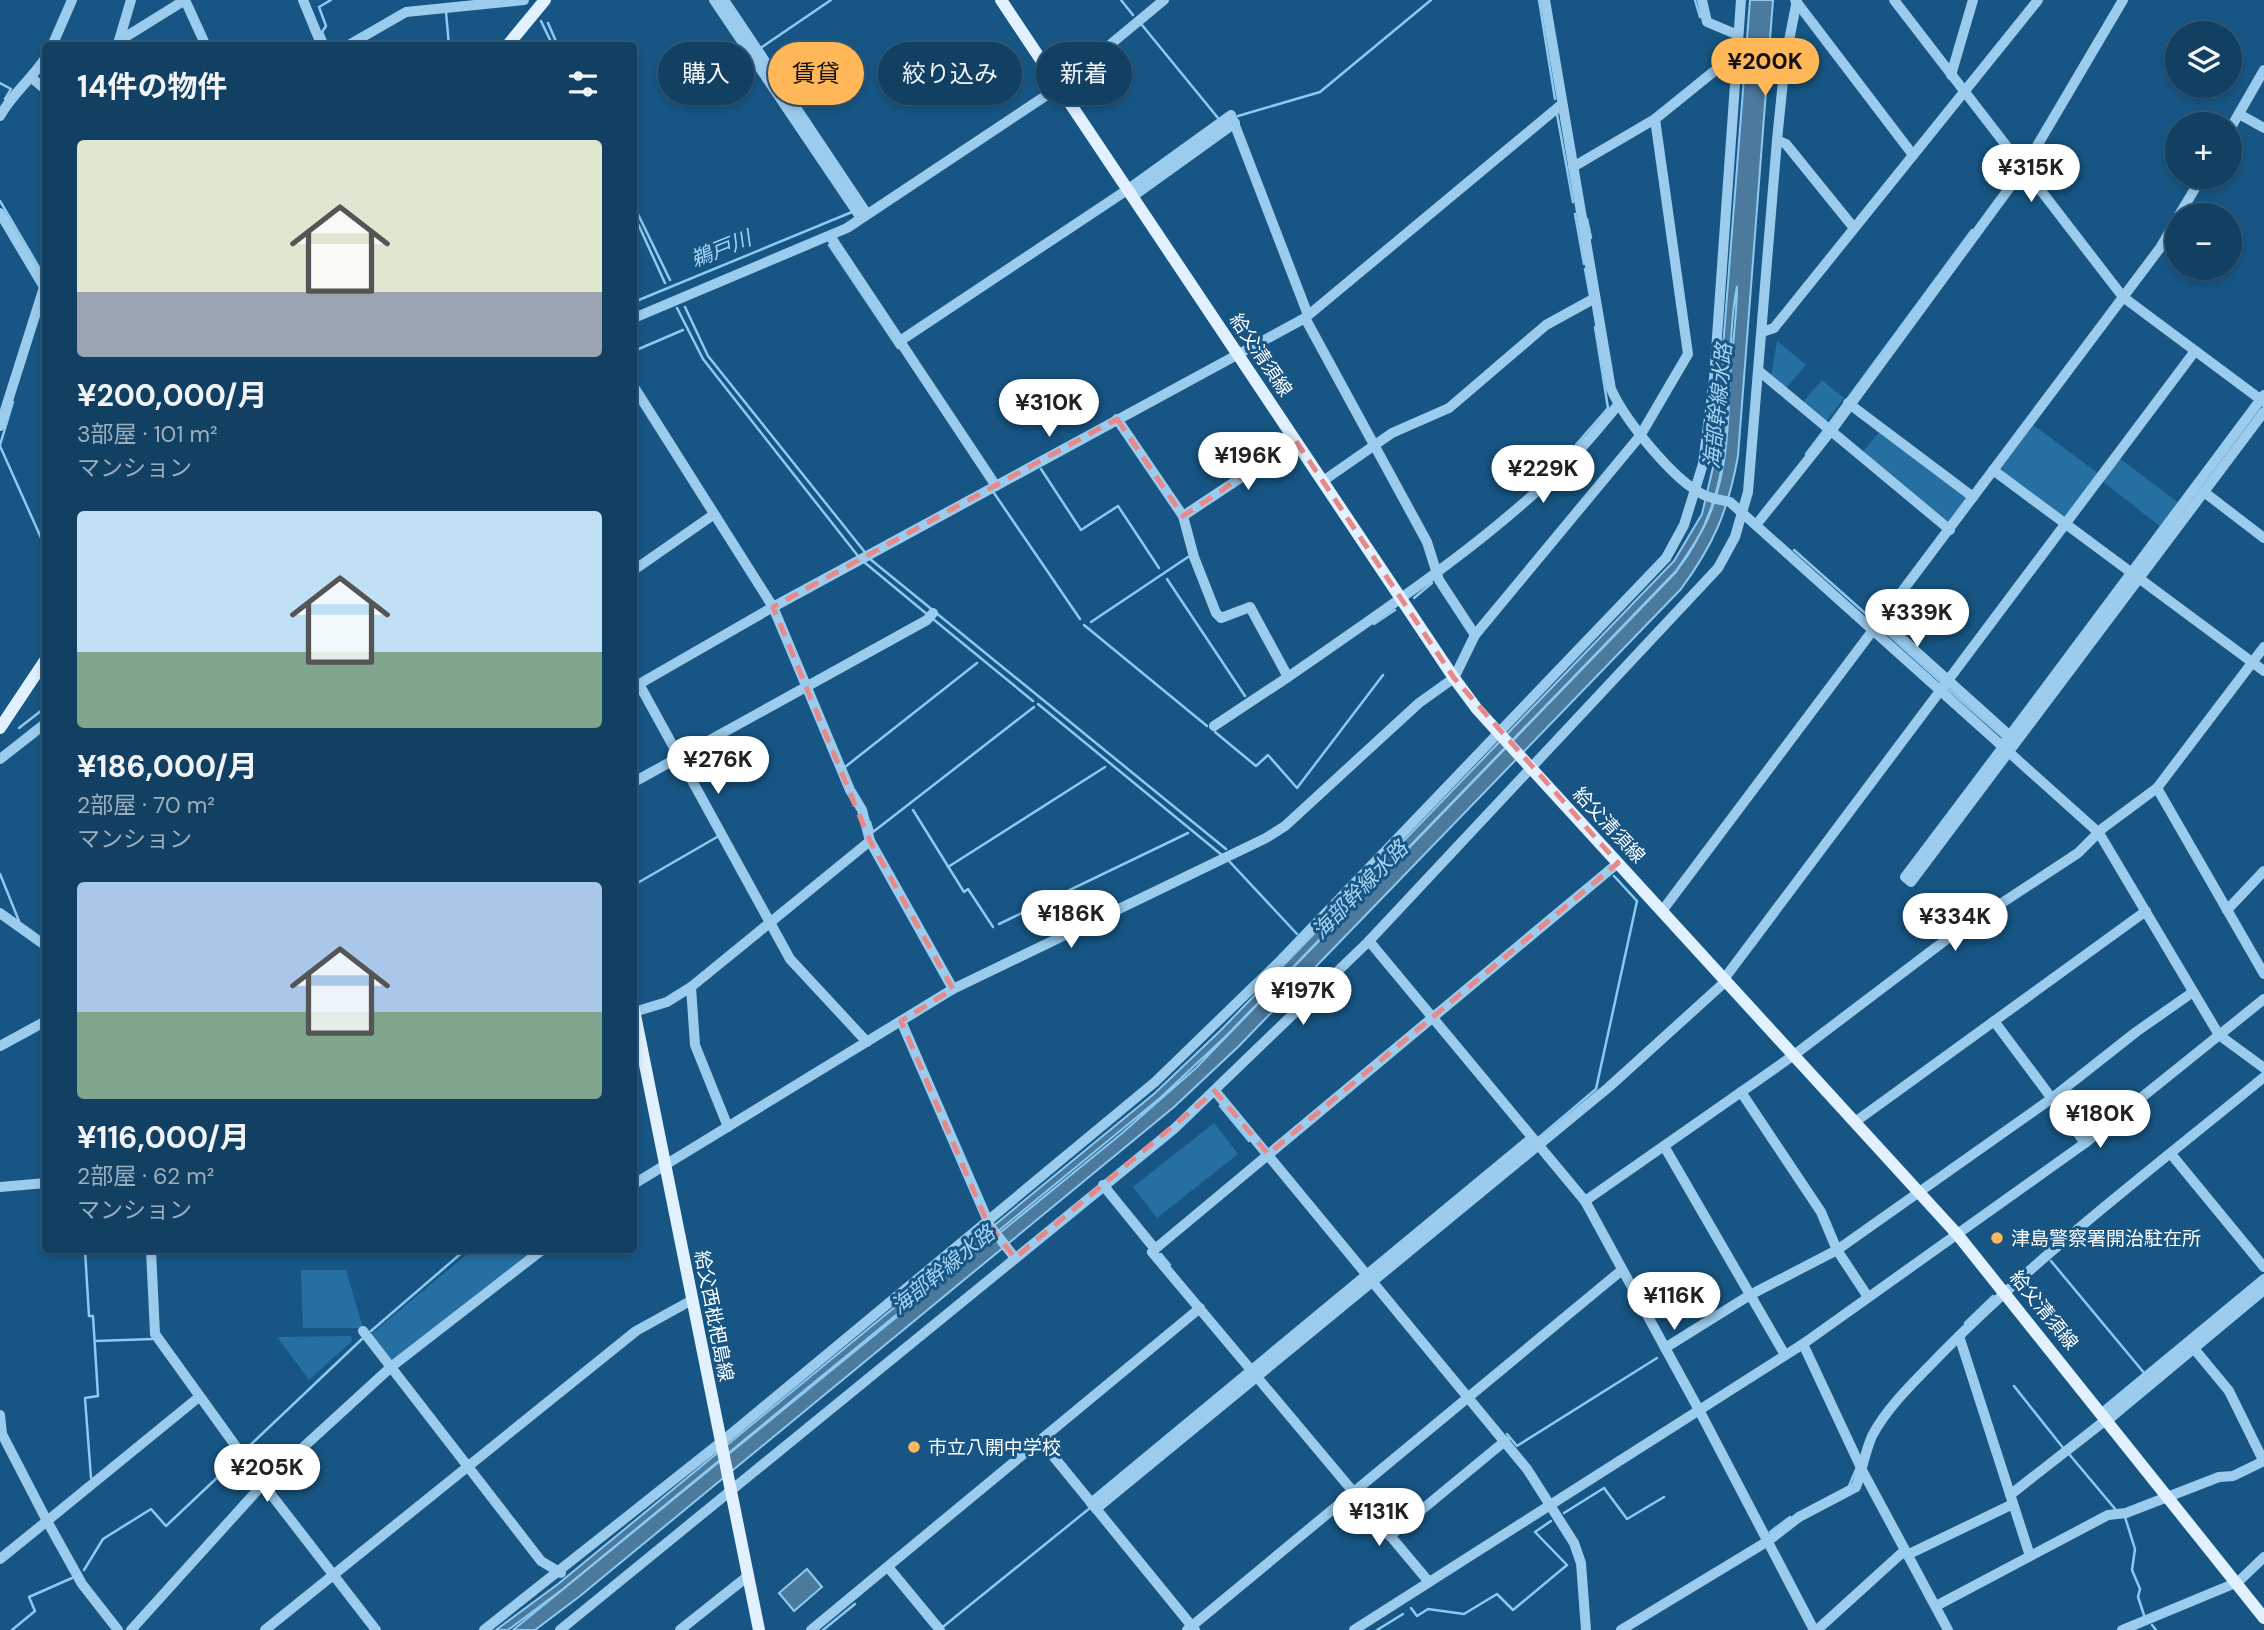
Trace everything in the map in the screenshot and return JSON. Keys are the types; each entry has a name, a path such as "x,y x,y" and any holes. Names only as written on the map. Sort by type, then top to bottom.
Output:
{"main road":[{"path":"509,42 530,4 545,0"},
{"name":"給父清須線","path":"1001,0 1036,53"},
{"name":"給父清須線","path":"1070,105 1454,678 1526,763 1957,1234 2238,1582 2264,1618"},
{"path":"0,728 42,665"},
{"name":"給父西枇杷島線","path":"637,1027 759,1630"}],"street":[{"path":"54,42 72,0"},
{"path":"118,42 131,0"},
{"path":"120,42 185,0 204,42"},
{"path":"303,0 320,42"},
{"path":"715,0 758,58 864,216"},
{"path":"724,0 758,58"},
{"path":"1114,42 1164,0"},
{"path":"1545,0 1611,389 1618,405 1640,436 1701,493 1730,502 1877,625 2099,833 2219,1035 2264,1068"},
{"path":"1702,0 1707,22 1738,34"},
{"path":"484,1630 561,1573 721,1445 1111,1121 1211,1029 1500,734 1666,558 1701,493 1714,379 1739,58 1741,0"},
{"path":"1894,0 2123,296 2263,399 2135,575 2006,744 1905,877 1911,882 2006,744"},
{"path":"1951,75 1973,0"},
{"path":"1762,332 1774,328 2038,0"},
{"path":"1756,526 1830,431 1848,403 2024,169 2123,0"},
{"path":"1796,1 1913,155"},
{"path":"560,1630 1016,1258 1215,1091 1368,941 1526,763 1718,568 1743,514 1753,454 1777,139 1785,61 1796,1"},
{"path":"354,42 407,12 530,4"},
{"path":"1573,167 1654,119 1739,58 1785,61"},
{"path":"0,116 9,99 32,78 42,63"},
{"path":"2240,112 2264,70"},
{"path":"32,78 42,87"},
{"path":"637,317 830,236 1036,103"},
{"path":"637,684 773,607 1306,316 1562,104"},
{"path":"900,341 1130,193 1231,115 1306,316 1427,542 1437,572 1457,612 1475,635"},
{"path":"2242,116 2264,128"},
{"path":"637,1182 953,989 1286,826 1419,703 1454,678 1475,635 1640,436 1688,354 1654,119"},
{"path":"1777,139 1786,144 1854,228"},
{"path":"0,213 42,279"},
{"path":"830,236 996,486"},
{"path":"1662,911 1950,530 2165,239"},
{"path":"0,426 4,396 42,293"},
{"path":"1323,481 1392,433 1449,408 1546,326 1595,298"},
{"path":"39,302 42,309"},
{"path":"1093,1506 1535,1141 1609,1087 1725,980 2195,351"},
{"path":"1759,371 1950,530"},
{"path":"637,392 773,607 850,790 862,810 870,841 953,989"},
{"path":"1848,403 1973,497"},
{"path":"1214,726 1289,677 1437,572 1566,464 1618,405"},
{"path":"2135,575 2204,492 2264,412"},
{"path":"1117,419 1183,516 1194,557 1216,613 1221,618 1250,607 1289,677"},
{"path":"1183,516 1296,441"},
{"path":"1993,470 2264,671"},
{"path":"2204,492 2264,538"},
{"path":"637,568 713,515"},
{"path":"637,780 927,620 933,613"},
{"path":"1585,1201 1794,1055 1947,939 2078,853 2099,833 2157,788 2264,647"},
{"path":"637,687 679,756 790,959 867,1042"},
{"path":"0,759 42,727"},
{"path":"2157,788 2264,974"},
{"path":"637,1011 667,1002 691,987 870,841"},
{"path":"1429,1582 1152,1252 1618,863"},
{"path":"2227,910 2264,871"},
{"path":"1855,1122 2146,911"},
{"path":"0,913 10,923 42,943"},
{"path":"0,932 10,923"},
{"path":"1368,941 1585,1201 1816,1630 1905,1553 2012,1499 2264,1279"},
{"path":"691,987 695,1045 728,1127"},
{"path":"1665,1348 1750,1295 1837,1250 2051,1098 2193,992"},
{"path":"1354,1630 1803,1344 2085,1143 2264,999"},
{"path":"901,1021 988,1223 1016,1258"},
{"path":"1994,1021 2085,1143"},
{"path":"0,1046 42,1023"},
{"path":"1621,1630 1768,1541 1799,1517 1856,1487 1872,1437 1916,1379 2004,1292 2264,1077"},
{"path":"1215,1091 1505,1441 1551,1506 1574,1543 1581,1563 1586,1630"},
{"path":"1741,1092 1821,1212 1837,1250 1868,1297"},
{"path":"1664,1146 1785,1355"},
{"path":"2171,1154 2264,1267"},
{"path":"0,1187 42,1183"},
{"path":"1103,1185 1155,1249"},
{"path":"151,1253 155,1334 263,1485 376,1630"},
{"path":"131,1630 263,1485 391,1367 538,1253"},
{"path":"1040,1440 1191,1629 1622,1270"},
{"path":"2191,1345 2264,1290"},
{"path":"265,1630 636,1331 691,1300"},
{"path":"811,1630 1200,1308"},
{"path":"363,1331 541,1561 548,1582"},
{"path":"1959,1336 2030,1556"},
{"path":"1803,1344 1862,1470 1948,1630"},
{"path":"1936,1606 2108,1515 2126,1513 2170,1498 2219,1477 2233,1476 2264,1461 2229,1391 2191,1345"},
{"path":"0,1559 199,1397"},
{"path":"0,1415 2,1434 47,1521 82,1584 118,1630"},
{"path":"1390,1536 1505,1441"},
{"path":"2122,1630 2238,1582 2264,1557"},
{"path":"541,1561 561,1573"},
{"path":"888,1567 940,1630"},
{"path":"680,1630 748,1576"}],"highlighted area":[{"path":"1117,419 1183,516 1296,441 1454,678 1618,863 1268,1154 1215,1091 1015,1258 987,1222 901,1021 953,989 870,841 773,607"}],"shaded area":[{"path":"1777,341 1806,365 1785,389 1771,377"},
{"path":"1822,380 1844,398 1825,423 1802,403"},
{"path":"2032,424 2099,474 2063,518 1999,468"},
{"path":"1880,431 1968,495 1949,524 1862,453"},
{"path":"2118,457 2180,504 2162,528 2101,480"},
{"path":"1214,1123 1238,1154 1157,1218 1133,1187"},
{"path":"468,1253 532,1253 391,1361 370,1335"},
{"path":"301,1270 346,1270 363,1328 303,1328"},
{"path":"351,1336 352,1341 309,1380 277,1337"}],"water":[{"name":"海部幹線水路","path":"1750,0 1773,0 1738,456 1730,494 1718,526 1681,589 1239,1046 1174,1107 580,1596 535,1630 513,1630 1121,1134 1196,1068 1676,572 1697,539 1676,571 1227,1035 1160,1098 563,1589 508,1630 496,1630 558,1584 1155,1093 1221,1030 1674,561 1702,514 1714,463","holes":["1737,286 1736,309 1730,386 1733,314"]},
{"path":"807,1569 822,1587 794,1611 779,1593"}],"waterway":[{"path":"326,42 322,32 326,26 319,7 331,0"},
{"path":"762,47 831,0"},
{"path":"1121,0 1133,15"},
{"path":"1238,116 1320,92 1431,0"},
{"path":"1539,0 1555,99"},
{"path":"1695,0 1700,17"},
{"path":"446,12 449,42"},
{"path":"541,21 551,42"},
{"path":"548,23 556,42"},
{"path":"1142,25 1218,118"},
{"path":"0,83 11,89 5,99"},
{"path":"1557,114 1573,202"},
{"path":"0,201 40,269"},
{"path":"637,212 670,280"},
{"name":"鵜戸川","path":"637,301 852,212"},
{"path":"1575,214 1584,264"},
{"path":"1587,219 1591,238"},
{"path":"637,222 665,283"},
{"path":"1829,424 1972,230"},
{"path":"829,245 898,348"},
{"path":"1585,269 1590,296"},
{"path":"685,307 708,356 864,551"},
{"path":"677,308 703,359 858,556"},
{"path":"1561,462 1608,408 1595,327"},
{"path":"637,350 683,330"},
{"path":"0,445 13,402"},
{"path":"1806,454 1825,429"},
{"path":"0,446 42,540"},
{"path":"1041,469 1081,530 1118,506 1159,568"},
{"path":"1540,480 1553,469"},
{"path":"994,493 1080,619"},
{"path":"1794,550 1875,622"},
{"path":"1091,622 1188,557"},
{"path":"870,559 1226,849"},
{"path":"864,562 928,615"},
{"path":"1167,579 1245,696"},
{"path":"1414,598 1432,583"},
{"path":"1374,624 1395,610"},
{"path":"933,619 1033,701"},
{"path":"1084,625 1207,726"},
{"path":"1880,627 1942,683"},
{"path":"845,767 977,663"},
{"path":"1215,732 1256,766 1268,755 1297,788 1383,675"},
{"path":"1947,688 2005,739"},
{"path":"1038,704 1223,856"},
{"path":"870,822 873,832 1034,707"},
{"name":"鵜戸川","path":"19,728 42,710"},
{"path":"948,867 1105,767"},
{"path":"913,810 964,892 968,889 993,927"},
{"path":"999,924 1188,833"},
{"path":"637,883 717,837"},
{"path":"1229,861 1297,934"},
{"path":"0,874 19,921"},
{"path":"1537,1139 1596,1089 1637,901 1614,876"},
{"path":"1220,1106 1249,1141"},
{"path":"85,1253 89,1316 93,1316 98,1396 85,1398 91,1478"},
{"path":"371,1331 462,1253"},
{"path":"1161,1254 1170,1265"},
{"path":"2051,1261 2145,1374"},
{"path":"1965,1323 1993,1296"},
{"path":"96,1341 152,1339"},
{"path":"245,1450 362,1339"},
{"path":"1507,1434 1517,1446 1657,1358"},
{"path":"2014,1386 2064,1449"},
{"path":"2069,1454 2116,1510"},
{"path":"84,1570 103,1539 151,1509 166,1526 238,1458"},
{"path":"1849,1486 1857,1467"},
{"path":"1564,1513 1604,1488 1627,1519 1664,1497"},
{"path":"944,1626 1090,1508"},
{"path":"1770,1532 1790,1517"},
{"path":"2125,1517 2135,1549 2132,1570 2140,1589 2138,1597 2144,1615"},
{"path":"1411,1608 1417,1616 1428,1609 1464,1614 1497,1594 1513,1610 1567,1565 1535,1532 1551,1521"},
{"path":"12,1630 35,1611 29,1597 72,1578"},
{"path":"823,1630 855,1604"},
{"path":"1377,1630 1403,1614"},
{"path":"2152,1625 2156,1630"}],"place":[{"name":"津島警察署開治駐在所","path":"1997,1238"},
{"name":"市立八開中学校","path":"914,1447"}]}
